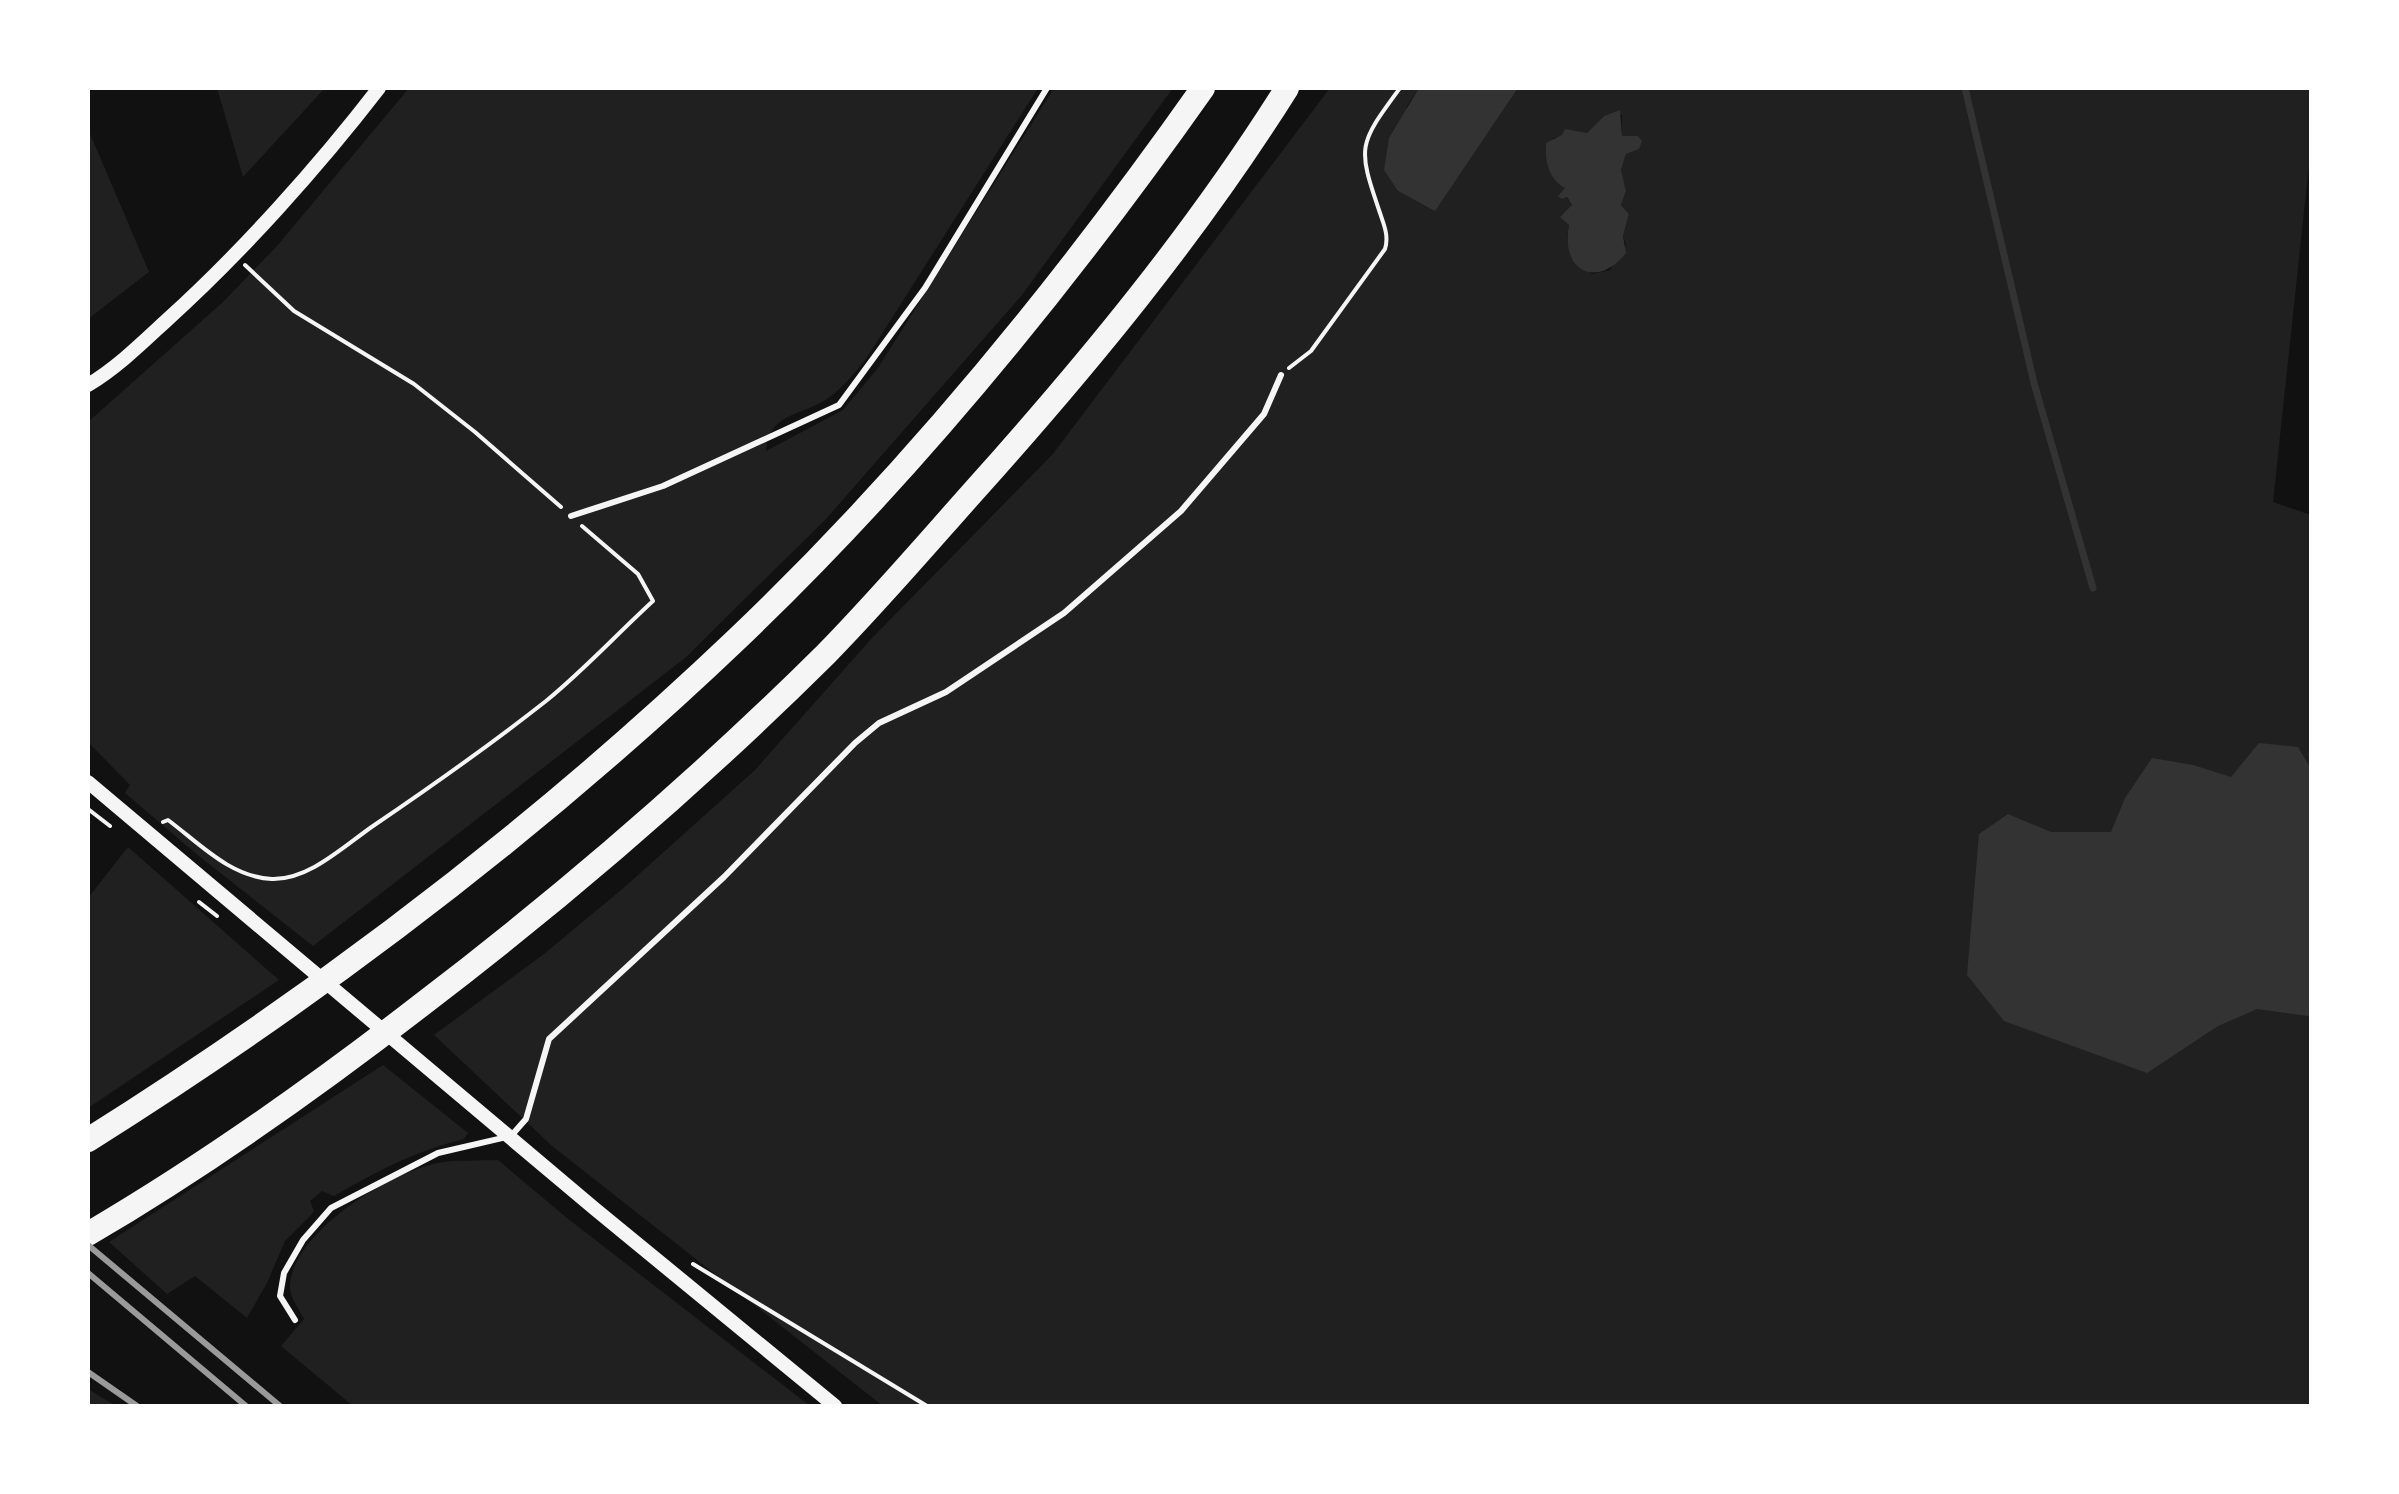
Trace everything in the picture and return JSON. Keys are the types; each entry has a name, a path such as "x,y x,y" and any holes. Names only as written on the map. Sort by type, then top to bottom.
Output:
{"highway":[{"path":"88,1140 266,1021 448,889 551,807 739,637 863,509 1028,321 1122,200 1203,88"},
{"path":"88,1234 198,1164 355,1056 567,890 729,746 827,652 1037,421 1167,261 1287,88"}],"street":[{"path":"90,385 123,360 196,294 379,88"},
{"path":"90,782 431,1071 835,1406"}],"lane":[{"path":"571,516 663,486 839,405 925,288 1047,88"},
{"path":"295,1320 280,1296 284,1273 303,1240 331,1208 438,1153 511,1136 526,1119 549,1039 724,877 855,743 879,723 946,692 1064,613 1181,511 1264,414 1281,375"}],"path":[{"path":"1281,375 1311,351 1385,249 1387,236 1367,176 1364,148 1378,117 1400,88"},
{"path":"148,831 168,820 224,864 245,874 271,879 286,877 320,863 451,773 554,694 653,601 638,574 475,432 414,384 294,311 234,254"},
{"path":"686,1260 927,1406"}],"shaded area":[{"path":"217,88 325,88 243,177"},
{"path":"409,88 1038,88 864,362 833,394 780,422 768,438 766,451 843,410 878,368 1054,88 1173,88 1022,295 826,519 685,658 313,946 125,793 130,785 88,742 88,422 223,302 277,246"},
{"path":"1330,88 1419,88 1407,106 1398,191 1435,210 1518,88 2311,88 2311,146 2273,502 2311,515 2311,1406 883,1406 552,1146 434,1035 544,954 627,885 755,770 872,638 1052,455","holes":["1622,115 1622,136 1634,150 1626,154 1621,170 1626,191 1621,205 1629,214 1623,236 1626,245 1610,270 1592,274 1575,258 1569,247 1569,225 1561,215 1568,212 1572,205 1563,192 1565,188 1553,138 1587,133 1604,116"]},
{"path":"1419,88 1518,88 1435,211 1398,191 1384,170 1389,138"},
{"path":"1620,110 1622,136 1638,136 1642,141 1639,149 1626,154 1621,170 1626,191 1621,205 1629,214 1623,236 1626,253 1604,271 1593,273 1575,264 1570,254 1569,225 1560,217 1572,205 1567,197 1562,199 1558,196 1565,188 1549,168 1546,143 1562,135 1565,129 1587,133 1604,116"},
{"path":"88,129 149,272 88,319"},
{"path":"2259,743 2298,747 2311,769 2311,1014 2257,1009 2218,1026 2147,1073 2004,1021 1967,975 1979,834 2008,814 2051,832 2111,832 2125,798 2152,758 2193,765 2231,777"},
{"path":"128,847 279,980 88,1108 88,898"},
{"path":"383,1065 468,1133 464,1139 397,1163 334,1196 322,1191 310,1201 314,1211 285,1241 267,1283 247,1318 195,1276 167,1294 109,1242"},
{"path":"498,1160 567,1218 810,1406 353,1406 281,1346 304,1319 290,1289 295,1265 323,1227 366,1195 411,1171 446,1162"},
{"path":"88,1389 116,1406 88,1406"}],"waterway":[{"path":"1965,88 2034,383 2093,588"}],"railway":[{"path":"88,1245 280,1406"},
{"path":"88,1273 246,1406"},
{"path":"88,1372 137,1406"}]}
